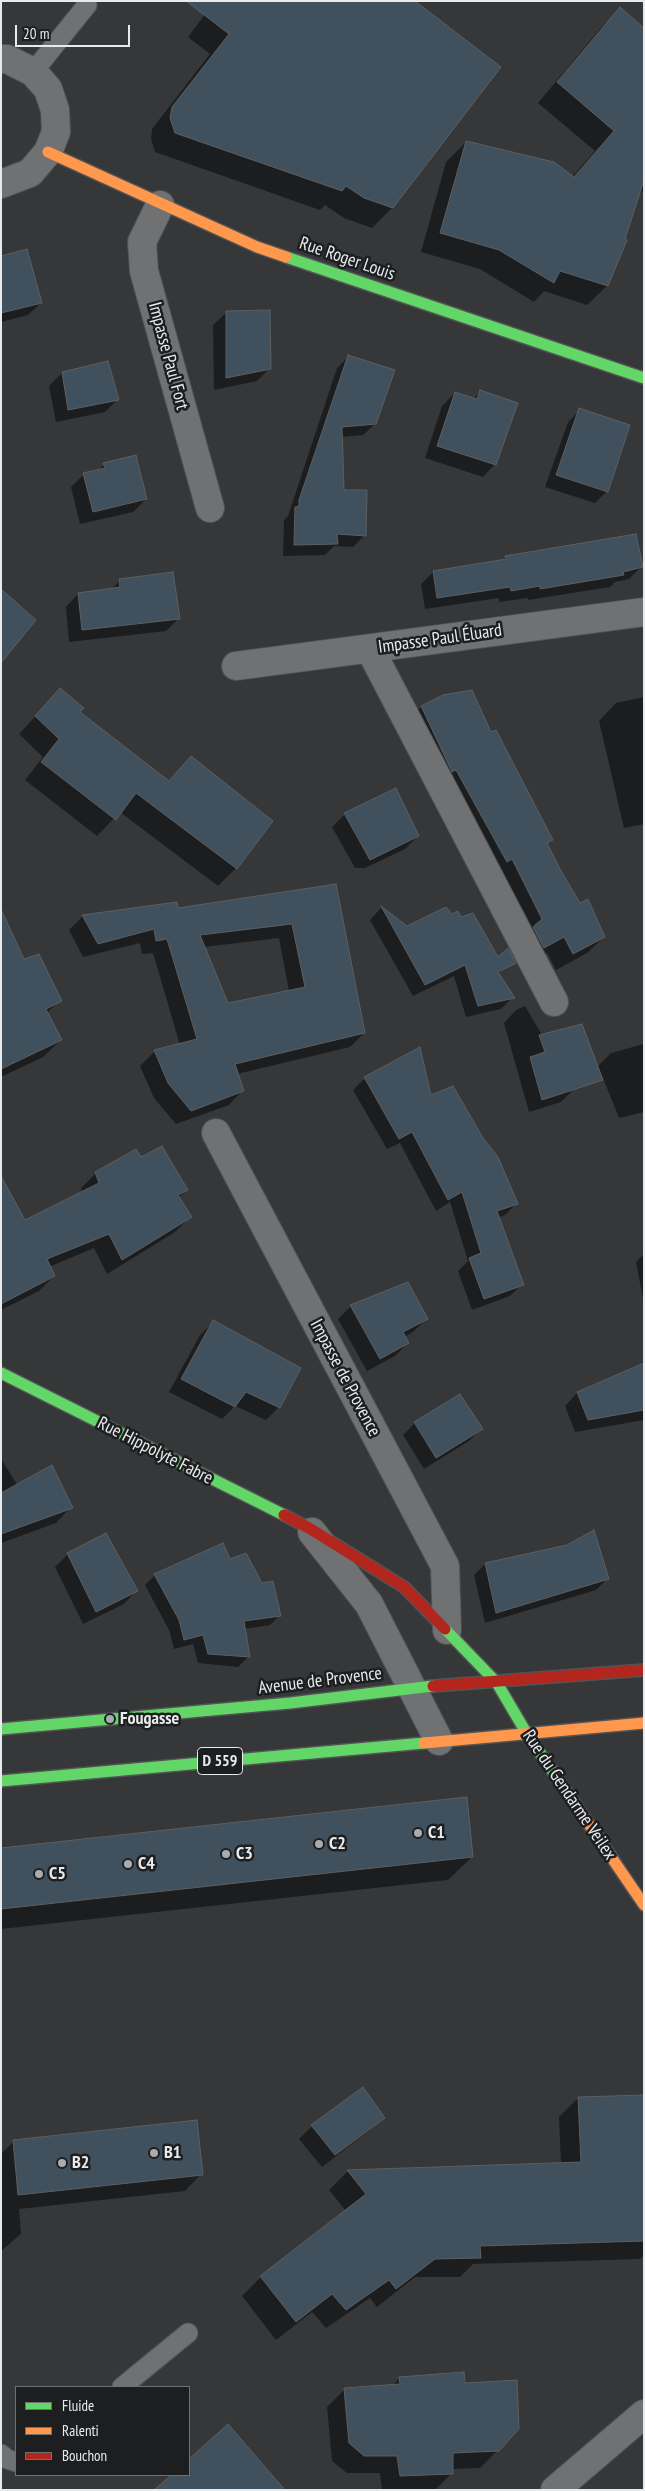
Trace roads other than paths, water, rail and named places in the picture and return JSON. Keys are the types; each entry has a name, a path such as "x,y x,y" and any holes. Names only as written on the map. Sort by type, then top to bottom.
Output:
{"street":[{"path":"1,59 7,59 33,72 48,89 55,110 56,132 48,152 30,173 1,184"},
{"name":"Rue Roger Louis","path":"48,152 257,248 644,378"},
{"name":"Impasse Paul Fort","path":"160,205 142,242 144,271 210,508"},
{"name":"Impasse Paul Éluard","path":"236,666 644,612"},
{"path":"370,649 554,1002"},
{"name":"Impasse de Provence","path":"216,1134 445,1566 447,1630"},
{"name":"Rue Hippolyte Fabre","path":"1,1373 309,1528 404,1587 497,1683"},
{"name":"Rue Hippolyte Fabre","path":"309,1528 368,1604 439,1741"},
{"name":"Avenue de Provence","path":"1,1729 290,1703 412,1688 497,1683 644,1670"},
{"name":"Rue du Gendarme Veilex","path":"497,1683 527,1734 644,1905"},
{"name":"D 559","path":"1,1781 644,1723"},
{"path":"555,2490 644,2414"}],"lane":[{"path":"33,72 87,5 86,1"},
{"path":"123,2386 188,2333"},
{"path":"1,2454 7,2459 15,2462"}],"place":[{"name":"Fougasse","path":"110,1719"},
{"name":"C1","path":"418,1833"},
{"name":"C2","path":"319,1844"},
{"name":"C3","path":"226,1854"},
{"name":"C4","path":"128,1864"},
{"name":"C5","path":"39,1874"},
{"name":"B1","path":"154,2153"},
{"name":"B2","path":"62,2163"}]}
